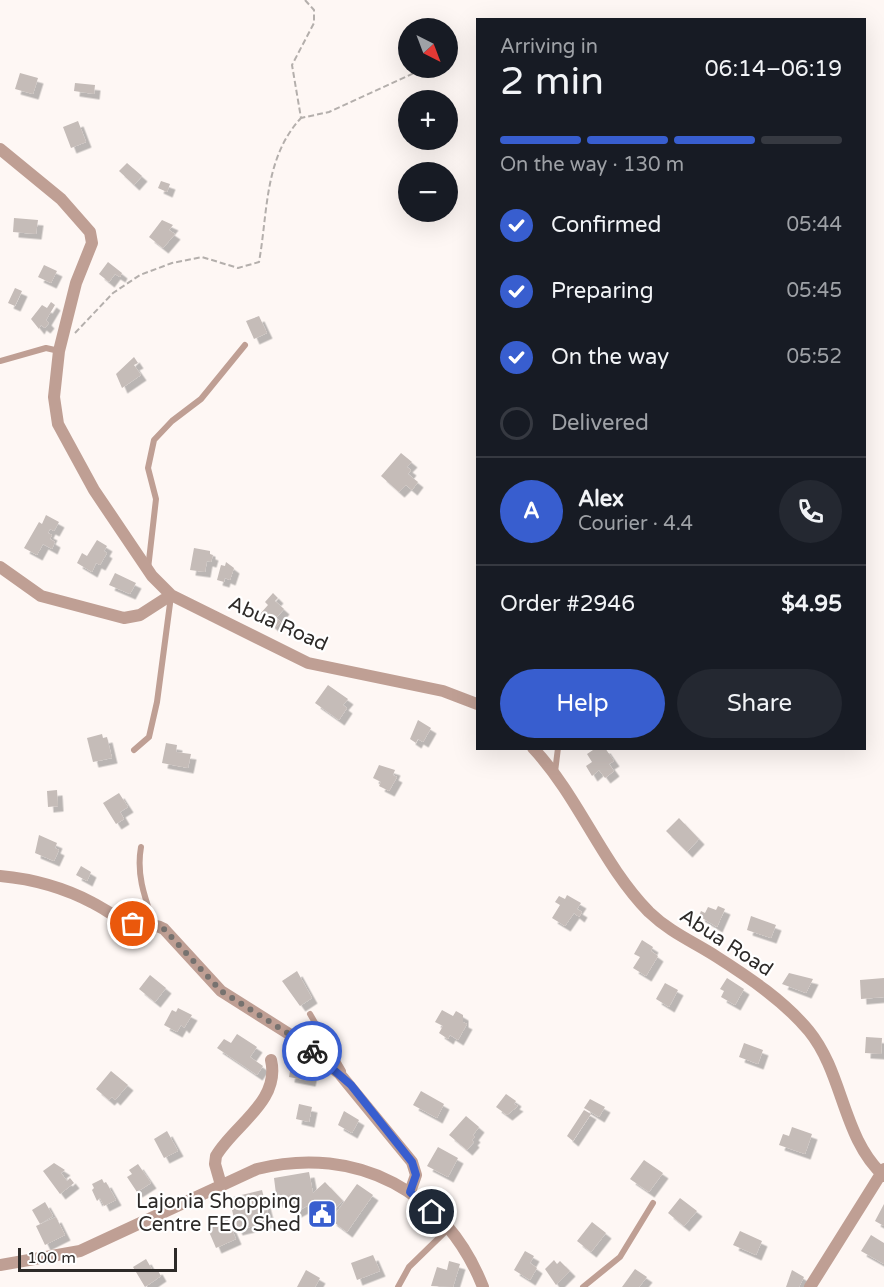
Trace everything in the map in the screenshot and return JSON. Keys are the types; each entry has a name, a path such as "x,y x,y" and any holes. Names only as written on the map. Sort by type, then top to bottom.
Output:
{"street":[{"path":"0,149 61,199 90,232 92,243 76,283 60,351 54,397 58,424 94,490 148,570 171,595 140,615 124,618 41,596 0,567"},
{"name":"Abua Road","path":"171,595 308,663 443,691 476,704"},
{"name":"Abua Road","path":"535,750 555,774 627,885 646,909 668,930 716,956 789,1008 811,1034 826,1062 848,1119 865,1154 883,1173"},
{"path":"0,876 23,878 72,892 126,922 139,925 154,924 170,934 221,991 297,1039 351,1085 412,1162 416,1175 410,1192"},
{"path":"221,1185 215,1164 216,1156 269,1089 273,1069 271,1060"},
{"path":"0,1265 80,1251 257,1169 307,1162 358,1168 395,1182 410,1192 449,1228 465,1248 483,1287"},
{"path":"810,1287 883,1173"}],"lane":[{"path":"148,570 156,499 148,468 154,440 172,421 201,399 245,345"},
{"path":"0,362 45,348 60,351"},
{"path":"134,750 149,737 157,702 171,595"},
{"path":"555,774 558,750"},
{"path":"141,847 138,863 140,883 154,924"},
{"path":"310,1014 351,1085"},
{"path":"583,1287 620,1257 641,1228 653,1203"},
{"path":"398,1287 409,1267 449,1228"}],"path":[{"path":"301,118 292,65 314,23 314,10 305,0"},
{"path":"60,351 113,293 140,275 172,263 202,257 238,268 259,262 268,185 277,157 291,129 301,118 329,112 402,78"}],"building":[{"path":"20,73 38,78 33,94 15,89"},
{"path":"75,83 95,85 94,94 74,91"},
{"path":"78,121 86,142 71,148 63,127"},
{"path":"127,163 142,176 134,185 119,171"},
{"path":"161,181 170,184 167,192 158,188"},
{"path":"14,218 38,220 36,234 13,232"},
{"path":"162,220 173,225 169,230 175,234 163,248 149,237"},
{"path":"108,262 122,273 120,277 115,274 109,282 99,274"},
{"path":"44,265 57,271 51,283 38,277"},
{"path":"15,288 22,291 15,306 8,303"},
{"path":"51,302 55,305 46,320 49,323 45,328 41,325 39,329 31,319 42,305 47,308"},
{"path":"259,316 267,333 254,339 246,321"},
{"path":"134,357 138,363 134,365 141,375 122,388 116,374"},
{"path":"401,453 412,462 407,467 411,470 408,474 418,482 412,490 406,485 399,492 381,476"},
{"path":"46,515 59,522 54,531 50,529 48,533 52,535 50,539 55,542 52,549 43,544 37,555 24,548 39,522 42,524"},
{"path":"97,540 107,546 104,551 107,553 100,565 96,563 92,572 77,563 82,553 87,556"},
{"path":"194,548 210,551 213,555 211,562 207,561 205,572 190,570"},
{"path":"226,562 234,568 230,580 225,578 224,582 217,580 221,565 225,566"},
{"path":"115,573 136,583 130,594 109,585"},
{"path":"273,593 278,598 275,601 284,609 276,618 281,622 275,628 260,614 268,605 265,602"},
{"path":"328,685 348,699 343,705 347,708 339,720 315,703"},
{"path":"418,720 431,728 423,742 418,739 416,743 410,739"},
{"path":"102,734 103,738 107,737 112,758 93,762 87,738"},
{"path":"166,743 177,745 176,752 191,754 188,768 162,763"},
{"path":"593,750 606,750 614,761 609,764 614,771 605,778 599,770 592,776 586,766 592,762 587,754"},
{"path":"379,765 395,770 393,775 397,777 389,791 379,786 381,782 373,778"},
{"path":"57,790 58,806 48,807 47,791"},
{"path":"119,793 128,807 120,812 124,819 116,824 103,803"},
{"path":"679,818 699,839 687,852 666,831"},
{"path":"39,835 57,843 55,848 59,850 54,861 35,853"},
{"path":"81,866 91,872 87,881 76,875"},
{"path":"567,895 581,903 577,909 582,912 579,917 574,913 565,926 552,918 560,905 555,902 559,896 565,899"},
{"path":"718,906 725,909 717,927 699,916 701,911 705,913 708,907 716,910"},
{"path":"751,916 776,925 771,938 747,930"},
{"path":"642,940 653,947 651,951 658,956 646,976 633,968 640,957 634,954"},
{"path":"297,971 312,998 300,1006 282,981"},
{"path":"789,973 813,979 806,993 782,984"},
{"path":"150,975 166,988 155,1002 139,989"},
{"path":"727,978 744,989 735,1005 721,997 724,991 720,989"},
{"path":"884,978 884,997 861,999 860,980"},
{"path":"665,983 678,990 669,1007 656,999"},
{"path":"178,1008 192,1015 184,1028 181,1025 177,1032 164,1025 172,1010 176,1012"},
{"path":"442,1010 453,1016 456,1011 463,1015 463,1022 467,1024 458,1040 450,1035 448,1039 439,1033 443,1026 435,1022"},
{"path":"237,1034 257,1047 250,1057 263,1066 257,1075 217,1048 224,1039 231,1043"},
{"path":"866,1037 882,1038 881,1054 865,1053"},
{"path":"744,1043 763,1050 758,1064 739,1057"},
{"path":"291,1065 296,1066 296,1069 312,1072 310,1081 289,1077"},
{"path":"111,1071 128,1085 115,1100 112,1097 109,1100 96,1089"},
{"path":"421,1091 444,1104 437,1118 413,1105"},
{"path":"506,1094 516,1101 514,1104 518,1106 507,1115 496,1107"},
{"path":"590,1099 605,1107 599,1117 584,1108"},
{"path":"299,1104 312,1107 309,1122 296,1119"},
{"path":"584,1110 591,1114 573,1141 567,1136"},
{"path":"344,1111 359,1120 352,1133 338,1125"},
{"path":"466,1116 479,1127 473,1135 474,1142 467,1150 449,1135"},
{"path":"792,1127 812,1134 805,1154 779,1145 783,1134 789,1136"},
{"path":"167,1131 178,1151 164,1158 154,1139"},
{"path":"438,1147 458,1158 448,1177 427,1166"},
{"path":"644,1160 663,1173 649,1192 630,1179"},
{"path":"54,1163 65,1170 61,1173 67,1181 70,1178 74,1183 60,1194 43,1171"},
{"path":"138,1164 151,1183 137,1192 127,1177 132,1174 129,1170"},
{"path":"309,1172 313,1193 325,1182 343,1201 323,1220 309,1205 294,1213 292,1199 277,1202 274,1178"},
{"path":"102,1179 116,1200 104,1206 100,1198 97,1201 92,1190 94,1188 92,1184"},
{"path":"357,1184 373,1195 347,1232 331,1220"},
{"path":"262,1190 270,1222 237,1230 229,1198"},
{"path":"680,1198 697,1211 684,1226 668,1213"},
{"path":"45,1202 53,1216 40,1224 32,1210"},
{"path":"884,1204 884,1226 875,1221"},
{"path":"56,1217 65,1235 45,1245 36,1226"},
{"path":"227,1218 236,1239 216,1248 207,1227"},
{"path":"592,1222 606,1233 591,1252 577,1241"},
{"path":"740,1231 762,1241 756,1255 733,1245"},
{"path":"871,1235 884,1243 884,1264 861,1251"},
{"path":"525,1251 534,1256 530,1263 537,1268 530,1280 514,1270"},
{"path":"373,1255 380,1271 357,1280 351,1263"},
{"path":"146,1259 153,1271 157,1269 161,1276 145,1287 133,1267"},
{"path":"554,1260 557,1264 560,1261 570,1271 556,1285 545,1269"},
{"path":"449,1261 460,1264 453,1287 431,1286 437,1267 447,1270"},
{"path":"635,1269 647,1277 639,1287 622,1287"},
{"path":"306,1270 320,1278 315,1287 297,1287"},
{"path":"792,1270 804,1277 799,1287 786,1287"}],"way so far":[{"path":"133,924 160,926 170,934 221,991 284,1030 312,1051"}],"place":[{"name":"Lajonia Shopping Centre FEO Shed","path":"322,1214"}],"route":[{"path":"312,1051 351,1085 412,1162 416,1175 410,1192 432,1212"}]}
